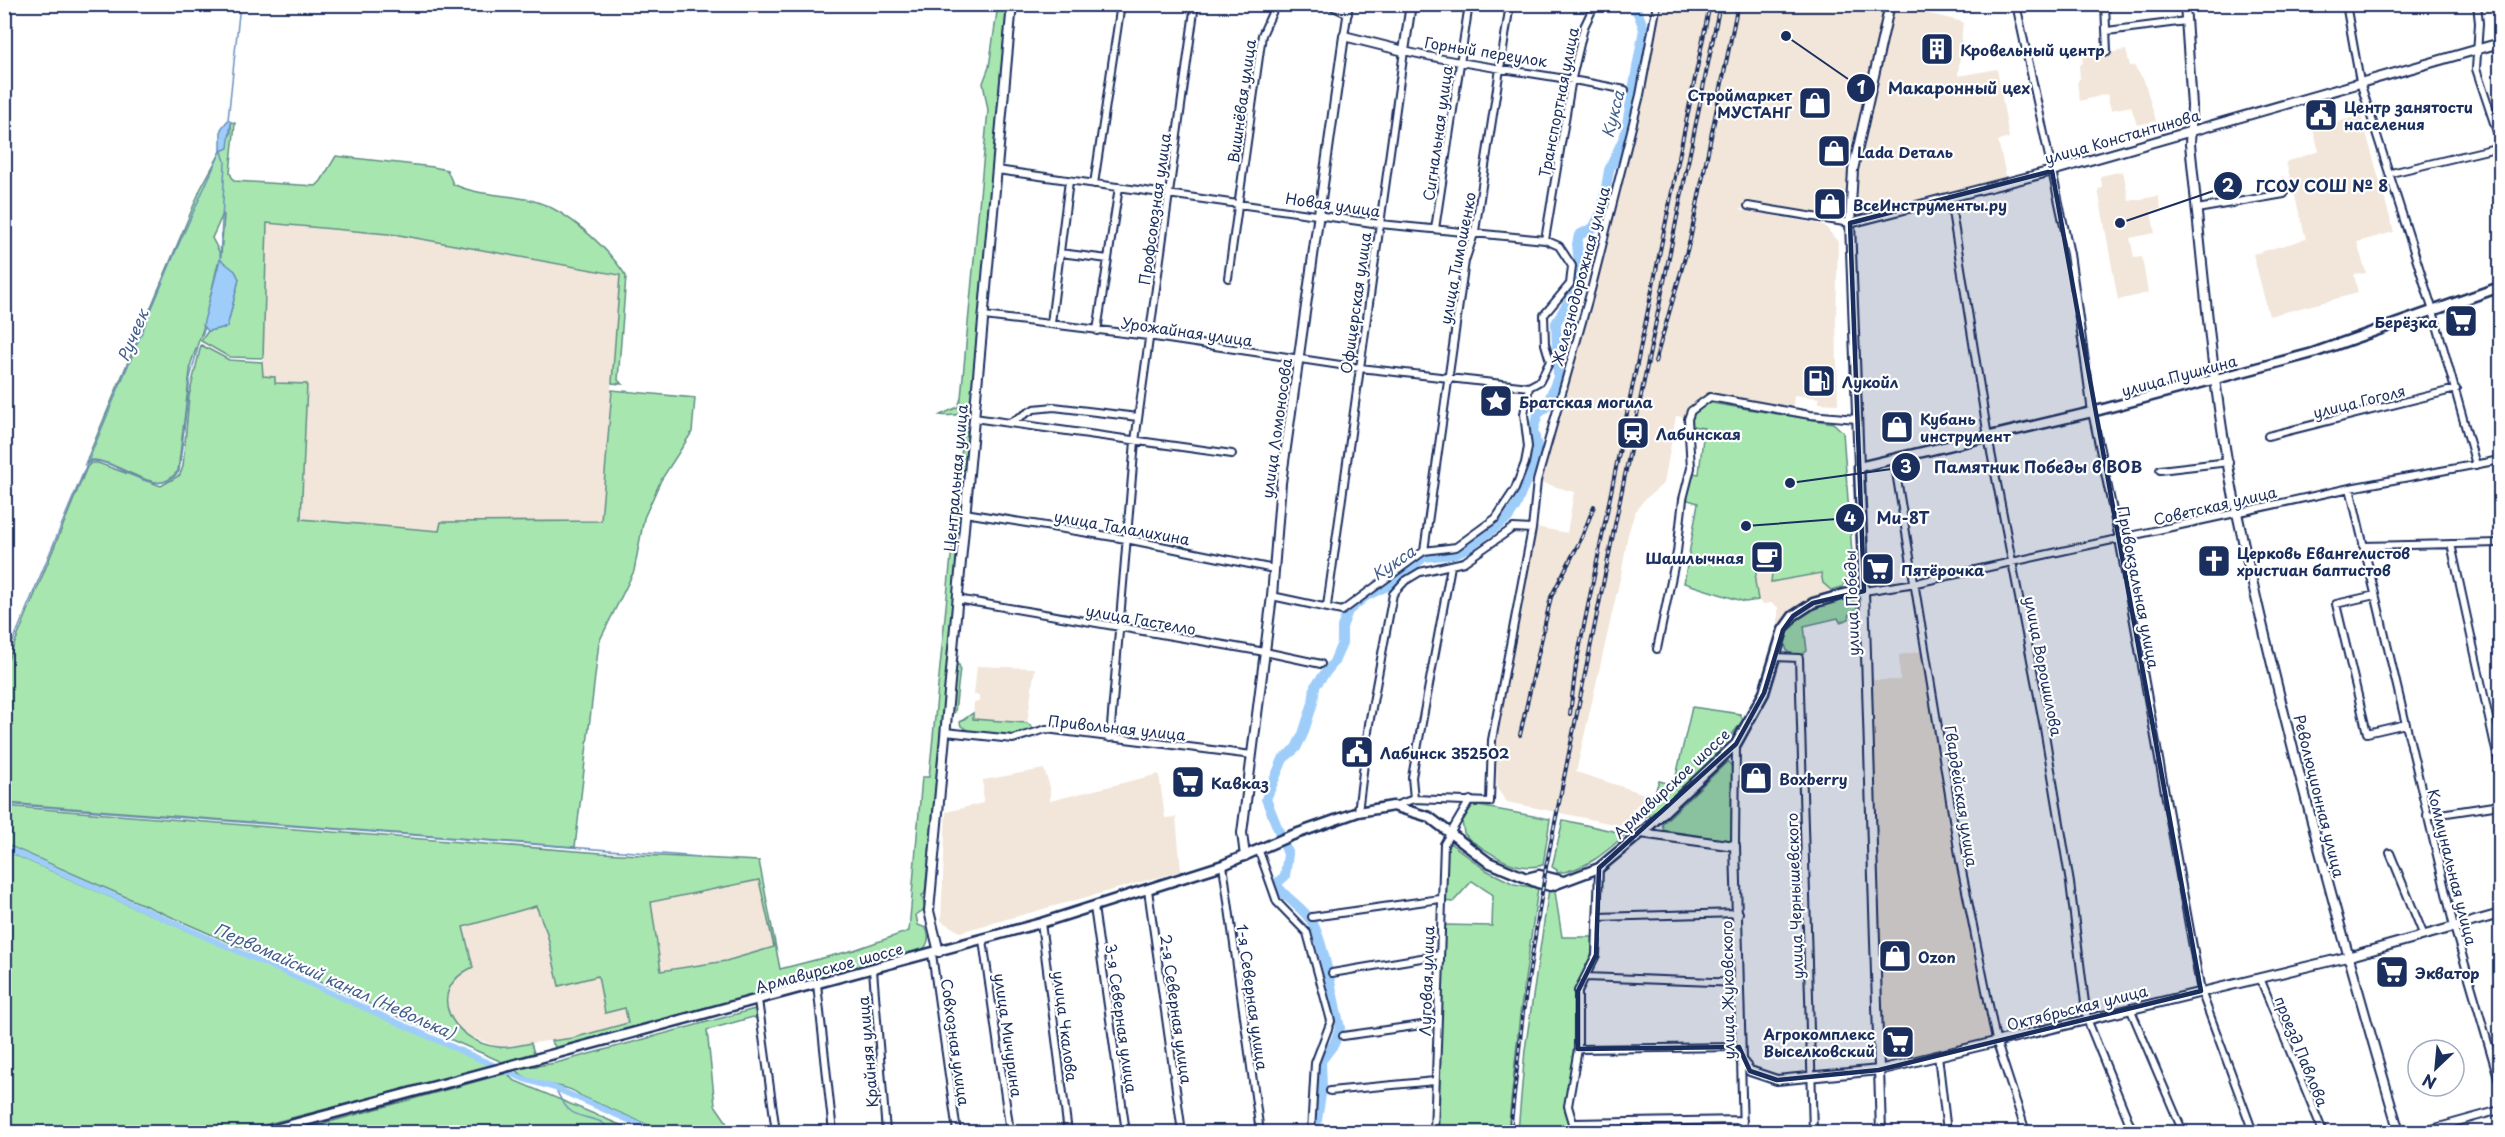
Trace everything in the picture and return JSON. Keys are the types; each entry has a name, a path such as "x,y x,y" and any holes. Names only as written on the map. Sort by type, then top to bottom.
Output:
{"main road":[{"name":"улица Пушкина","path":"1859,467 2092,412 2313,353 2500,287"},
{"name":"улица Победы","path":"1859,467 1864,591"},
{"name":"Армавирское шоссе","path":"264,1132 983,940 1223,865 1290,836 1358,812 1394,806 1429,817 1488,862 1551,886 1599,868 1641,833 1736,744 1755,714 1783,630 1802,608 1844,594 1864,591"}],"street":[{"name":"Центральная улица","path":"935,953 929,911 1012,4"},
{"path":"1094,184 1121,4"},
{"name":"Профсоюзная улица","path":"1110,738 1135,441 1195,4"},
{"name":"Вишнёвая улица","path":"1228,278 1262,35 1276,4"},
{"path":"1328,4 1348,14"},
{"name":"улица Ломоносова","path":"1245,856 1242,833 1272,596 1281,483 1349,4"},
{"name":"Офицерская улица","path":"1327,606 1411,4"},
{"name":"Сигнальная улица","path":"1435,229 1469,4"},
{"name":"улица Тимошенко","path":"1424,551 1465,261 1475,231 1510,4"},
{"name":"Транспортная улица","path":"1545,240 1572,78 1584,27 1594,4"},
{"name":"Железнодорожная улица","path":"1490,802 1492,740 1532,529 1537,481 1591,290 1657,4"},
{"name":"улица Победы","path":"1859,467 1850,223 1852,170 1890,4"},
{"name":"Привокзальная улица","path":"2016,4 2070,254 2092,412 2119,539 2201,991 2253,1132"},
{"path":"2106,4 2107,52"},
{"name":"Революционная улица","path":"2185,4 2190,144 2216,379 2237,512 2315,836 2347,957 2399,1132"},
{"path":"2346,4 2360,82 2391,173 2433,311 2476,465"},
{"path":"2477,4 2476,69 2500,141"},
{"path":"2107,31 2186,21"},
{"name":"Горный переулок","path":"1344,36 1459,63 1572,78 1625,90"},
{"name":"улица Константинова","path":"1748,206 1850,223 2052,171 2191,129 2500,43"},
{"path":"2391,173 2500,147"},
{"name":"Новая улица","path":"997,170 1380,224 1475,231 1545,240"},
{"path":"1051,323 1069,181"},
{"path":"1097,331 1119,187"},
{"path":"2197,209 2284,194"},
{"name":"улица Ворошилова","path":"1950,199 1988,437 2070,883 2087,1019 2133,1132"},
{"name":"Железнодорожная улица","path":"1529,387 1540,381 1550,361 1545,344 1544,315 1570,284 1572,266 1559,246 1545,240"},
{"path":"1060,253 1108,259"},
{"name":"Урожайная улица","path":"984,316 1148,336 1360,368 1449,376 1529,387"},
{"path":"1272,596 1342,611 1424,551 1456,547 1496,518 1515,489 1525,463 1528,447 1524,414 1529,387"},
{"name":"улица Гоголя","path":"2268,436 2456,389"},
{"path":"1657,649 1677,552 1683,499 1691,464 1689,419 1691,411 1705,399 1726,399 1810,415 1857,419"},
{"path":"1011,422 1034,409 1054,407 1138,417"},
{"path":"974,418 1232,454"},
{"name":"Гвардейская улица","path":"1894,460 1960,861 1996,1040 2026,1132"},
{"name":"Советская улица","path":"1864,591 1916,583 2350,488 2500,460"},
{"path":"2160,470 2229,462"},
{"name":"Коммунальная улица","path":"2350,488 2454,927 2500,1084"},
{"name":"улица Талалихина","path":"965,513 1126,539 1274,569"},
{"path":"1358,812 1369,724 1394,594 1405,581 1420,572 1464,562 1513,528 1532,529"},
{"path":"2363,546 2500,543"},
{"path":"2451,544 2500,769"},
{"path":"1414,799 1412,777 1451,566"},
{"name":"улица Победы","path":"1864,591 1881,1132"},
{"path":"2375,595 2336,604 2367,733 2406,724"},
{"name":"улица Гастелло","path":"957,600 1265,652 1321,664"},
{"name":"улица Чернышевского","path":"1775,657 1799,658 1813,1132"},
{"name":"Привольная улица","path":"945,732 1013,739 1046,729 1252,755"},
{"name":"улица Жуковского","path":"1736,744 1735,846 1739,913 1739,1047 1743,1132"},
{"name":"Армавирское шоссе","path":"1394,806 1414,799 1490,802"},
{"name":"Луговая улица","path":"1434,1132 1440,899 1444,844 1470,800"},
{"path":"2427,816 2500,805"},
{"path":"1641,833 1735,846"},
{"path":"1259,851 1277,902 1307,933 1331,1021 1315,1063 1311,1132"},
{"path":"2390,853 2424,936"},
{"name":"1-я Северная улица","path":"1223,865 1260,1132"},
{"path":"1570,1132 1573,1123 1569,1106 1578,1049 1578,991 1596,955 1599,868"},
{"name":"2-я Северная улица","path":"1148,890 1182,1132"},
{"path":"1312,917 1440,899"},
{"name":"3-я Северная улица","path":"1094,907 1126,1132"},
{"path":"1597,917 1739,913"},
{"name":"Октябрьская улица","path":"1741,1060 1750,1071 1761,1077 1777,1080 1879,1070 2347,957 2500,914"},
{"name":"улица Чкалова","path":"1041,923 1068,1132"},
{"name":"улица Мичурина","path":"983,940 1010,1132"},
{"name":"Совхозная улица","path":"935,953 957,1132"},
{"path":"1332,973 1439,955"},
{"name":"Крайняя улица","path":"873,970 886,1132"},
{"path":"1586,977 1738,983"},
{"name":"проезд Павлова","path":"2260,978 2323,1132"},
{"path":"817,984 833,1132"},
{"path":"758,1000 776,1132"},
{"path":"2130,1008 2183,1132"},
{"path":"1343,1036 1436,1023"},
{"path":"1578,1049 1739,1047"},
{"path":"1938,1055 1947,1132"},
{"path":"1330,1091 1435,1081"},
{"path":"2421,1132 2500,1110"},
{"path":"1573,1123 1743,1120"}],"highlighted area":[{"path":"2052,171 2201,991 1879,1070 1777,1080 1750,1071 1739,1047 1578,1049 1578,991 1596,955 1599,868 1736,744 1764,693 1783,630 1793,616 1813,603 1864,591 1850,223"}],"shaded area":[{"path":"1660,5 1885,5 1854,137 1842,219 1747,200 1741,210 1824,225 1838,242 1836,320 1838,404 1819,403 1819,398 1794,395 1793,409 1708,394 1701,398 1688,409 1685,417 1676,416 1664,483 1643,501 1635,512 1628,534 1622,570 1576,772 1648,795 1632,810 1633,828 1507,802 1497,789 1496,746 1536,527 1567,533 1574,492 1540,482 1569,384 1616,205 1644,90"},
{"path":"1893,5 1963,22 1958,76 1997,69 2009,138 1998,141 2007,180 1855,218 1857,170"},
{"path":"2126,50 2130,66 2134,66 2144,80 2156,121 2137,125 2131,106 2111,110 2107,94 2080,101 2077,83 2080,78 2079,65 2083,63 2082,57"},
{"path":"2361,115 2394,232 2357,242 2366,273 2354,275 2358,293 2269,316 2253,254 2306,239 2286,162 2319,151 2313,130"},
{"path":"2123,171 2129,201 2158,196 2161,209 2151,211 2155,233 2130,238 2134,258 2142,257 2148,293 2118,300 2098,189 2103,188 2100,176"},
{"path":"267,223 399,235 620,275 601,521 441,522 440,531 301,519 307,384 275,383 263,376"},
{"path":"1759,545 1775,547 1821,573 1823,583 1831,590 1798,604 1778,628 1778,607 1771,603 1763,604 1758,600 1755,581"},
{"path":"1923,651 1958,864 1993,1037 1885,1063 1871,680 1900,680 1899,655"},
{"path":"977,666 1035,668 1027,723 973,719 974,702 979,702 979,695 974,695"},
{"path":"1044,769 1050,787 1050,801 1159,774 1165,818 1176,817 1181,871 960,932 941,921 946,812 983,803 983,780"},
{"path":"759,880 774,947 726,961 661,971 650,902"},
{"path":"536,906 547,933 598,976 605,1013 625,1008 628,1024 573,1038 498,1047 461,1033 454,1025 447,1005 448,986 457,974 463,927"}],"green space":[{"path":"998,5 1007,5 971,403 961,413 940,415 958,407 961,398 988,110 983,83 989,67"},
{"path":"231,122 235,123 230,173 234,181 316,186 336,156 433,167 447,170 453,184 463,188 534,201 573,221 598,242 626,276 618,380 622,384 612,383 620,275 399,235 267,223 263,358 229,357 201,341 208,331 227,327 239,279 235,271 218,263 203,329 191,363 178,471 163,482 156,482 99,461 91,460 85,464 201,188 231,133","holes":["224,215 221,255 212,238"]},
{"path":"201,345 229,360 262,362 263,376 275,377 275,383 307,384 301,519 439,531 441,522 601,521 612,390 695,398 692,432 661,480 644,518 634,571 599,642 575,847 5,803 5,667 87,467 91,463 98,463 161,486 180,475 183,466 189,396"},
{"path":"1705,402 1833,423 1843,432 1853,567 1842,587 1831,590 1823,583 1821,573 1771,582 1775,547 1760,545 1755,581 1758,600 1745,602 1684,583 1698,503 1685,499 1693,473 1699,474 1704,428 1691,426 1691,422 1695,412"},
{"path":"964,426 969,436 925,894 922,895 925,909 916,915 918,925 926,928 928,932 928,939 924,948 918,953 556,1048 551,1041 573,1038 628,1023 625,1008 605,1013 598,976 559,986 547,933 536,906 463,927 473,967 458,977 449,989 447,1002 449,1014 468,1036 498,1047 531,1043 534,1053 502,1062 5,844 4,806 601,853 759,861 780,969 854,950 909,931 922,777 929,777","holes":["759,880 774,947 726,961 661,971 651,902"]},
{"path":"1848,598 1855,602 1858,612 1849,614 1849,619 1840,622 1838,618 1804,626 1807,651 1801,655 1788,653 1785,641 1787,630 1793,622 1814,608"},
{"path":"956,665 960,668 955,712 952,714"},
{"path":"1692,707 1740,714 1743,720 1710,760 1678,793 1663,806 1638,819 1638,811 1653,797 1659,781 1674,785"},
{"path":"973,713 973,719 1027,723 1034,729 1008,737 977,734 961,726 960,722"},
{"path":"1728,761 1733,768 1732,837 1729,841 1664,830 1662,824"},
{"path":"1473,805 1550,819 1543,865 1523,866 1504,861 1469,839 1464,833 1462,822"},
{"path":"1563,820 1626,834 1603,854 1586,864 1557,873 1557,870 1552,867"},
{"path":"1450,843 1486,870 1514,884 1538,888 1520,1014 1508,1132 1438,1132 1444,925 1492,926 1493,895 1472,881 1453,902 1443,901 1447,847"},
{"path":"4,850 494,1066 236,1132 5,1132"},
{"path":"1549,889 1555,892 1562,937 1593,937 1592,955 1576,990 1575,1048 1566,1106 1570,1123 1566,1132 1518,1132 1525,1050"},
{"path":"755,1009 759,1020 753,1017 707,1030 715,1105 726,1121 728,1132 664,1132 574,1091 529,1079 516,1069 556,1063"},
{"path":"507,1073 513,1080 637,1132 293,1132"}],"water":[{"path":"228,120 231,122 228,148 221,151 221,129"},
{"path":"220,259 235,271 239,279 227,327 208,331 203,325"}],"waterway":[{"name":"Ручеек","path":"228,120 240,4"},
{"name":"Кукса","path":"1315,1132 1322,1089 1321,1061 1334,1044 1340,1028 1317,933 1309,918 1276,884 1285,876 1288,854 1266,799 1283,759 1296,748 1303,734 1313,703 1315,686 1334,662 1342,643 1342,627 1348,611 1366,596 1387,586 1424,557 1453,554 1467,548 1508,518 1516,506 1538,451 1533,430 1538,414 1546,407 1558,377 1556,323 1577,287 1580,275 1577,244 1579,235 1593,228 1602,211 1609,170 1625,135 1644,29 1638,13 1630,4"},
{"name":"Ручеек","path":"4,663 177,248 221,151"},
{"path":"220,259 225,162 222,151"},
{"path":"202,335 205,328"},
{"path":"88,464 91,461 103,462 147,481 158,483 168,480 179,472 190,378 198,347"},
{"path":"4,804 700,857"},
{"name":"Первомайский канал (Неволька)","path":"4,847 524,1079 555,1088 656,1132"},
{"path":"555,1088 569,1110 577,1115 603,1123 610,1132"}],"railway":[{"path":"1570,714 1576,665 1710,4"},
{"path":"1510,1132 1523,1013 1546,867 1720,4"},
{"path":"1655,362 1690,240 1738,4"},
{"path":"1520,735 1551,597 1582,537 1594,506"}],"place":[{"name":"Макаронный цех","path":"1786,36"},
{"name":"Кровельный центр","path":"1937,49"},
{"name":"Строймаркет МУСТАНГ","path":"1815,103"},
{"name":"Центр занятости населения","path":"2321,115"},
{"name":"Lada Dеталь","path":"1834,151"},
{"name":"ВсеИнструменты.ру","path":"1830,204"},
{"name":"ГСОУ СОШ № 8","path":"2120,223"},
{"name":"Берёзка","path":"2461,321"},
{"name":"Лукойл","path":"1819,381"},
{"name":"Братская могила","path":"1496,401"},
{"name":"Кубань инструмент","path":"1897,427"},
{"name":"Лабинская","path":"1633,433"},
{"name":"Памятник Победы в ВОВ","path":"1790,483"},
{"name":"Ми-8Т","path":"1746,526"},
{"name":"Шашлычная","path":"1767,557"},
{"name":"Церковь Евангелистов христиан баптистов","path":"2214,561"},
{"name":"Пятёрочка","path":"1878,569"},
{"name":"Лабинск 352502","path":"1357,752"},
{"name":"Boxberry","path":"1756,778"},
{"name":"Кавказ","path":"1188,782"},
{"name":"Ozon","path":"1895,956"},
{"name":"Экватор","path":"2392,972"},
{"name":"Агрокомплекс Выселковский","path":"1898,1042"}]}
